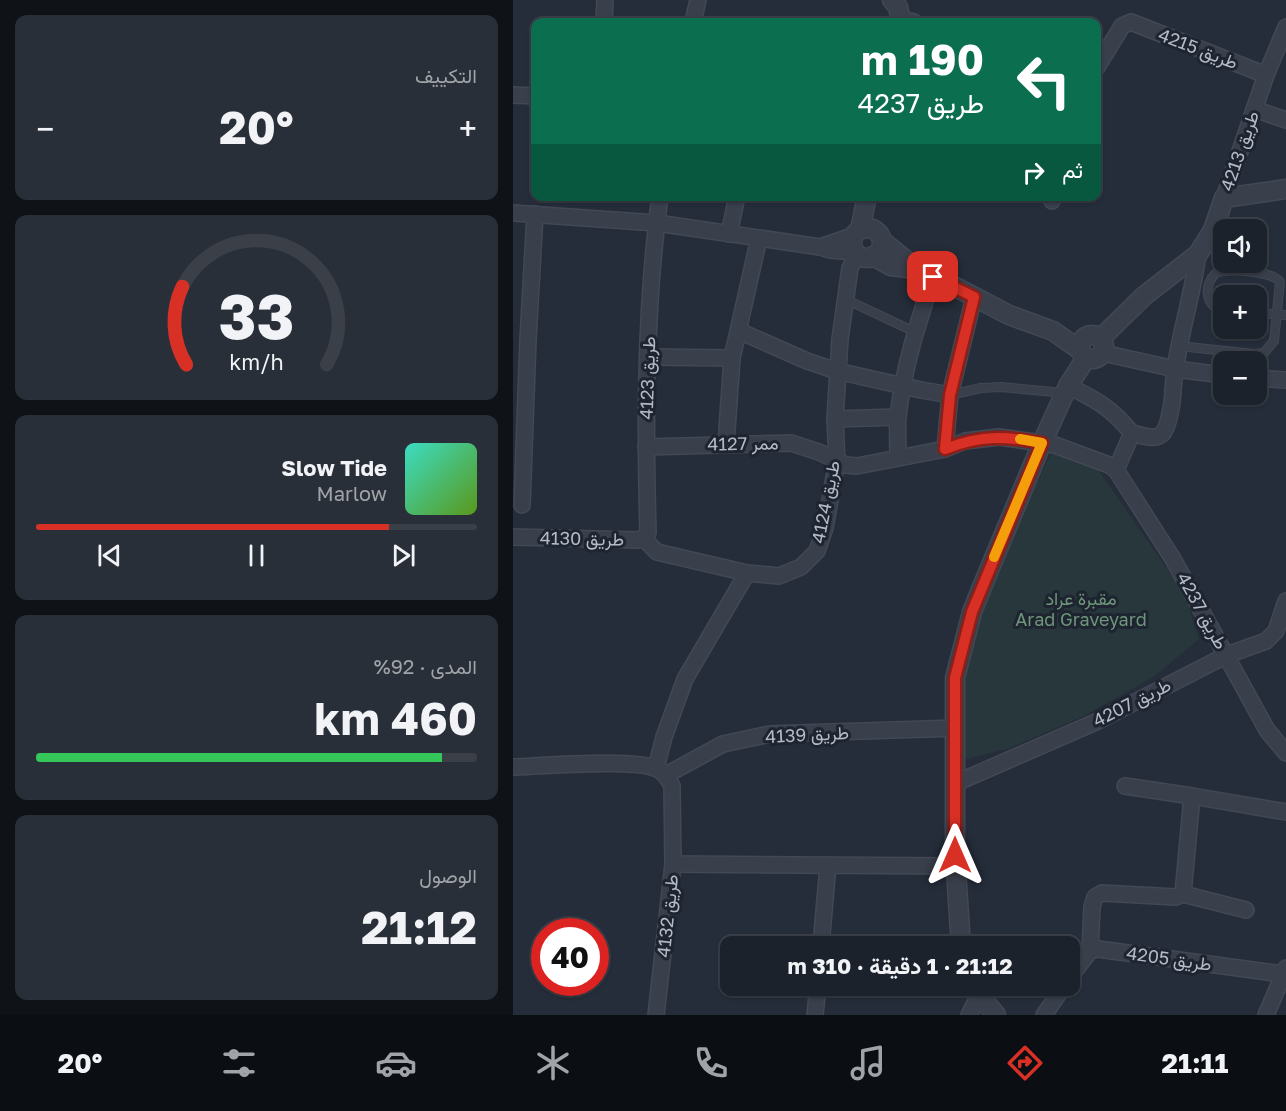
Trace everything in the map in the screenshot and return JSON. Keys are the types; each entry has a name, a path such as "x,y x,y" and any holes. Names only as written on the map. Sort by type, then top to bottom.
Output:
{"street":[{"path":"604,18 605,0"},
{"path":"694,18 698,0"},
{"name":"طريق 4215","path":"1101,60 1122,26 1131,22 1266,75"},
{"name":"طريق 4213","path":"960,936 956,866 955,678 972,612 1042,443 1067,389 1091,347 1144,296 1198,254 1213,230 1266,75 1285,32"},
{"path":"513,95 531,96"},
{"path":"1254,109 1286,120"},
{"path":"1224,198 1286,189"},
{"name":"طريق 4123","path":"646,536 648,357 659,201"},
{"path":"729,234 736,201"},
{"path":"865,244 867,201"},
{"path":"865,244 875,201"},
{"path":"513,213 657,223 759,237 830,250 865,244 1009,315 1053,331 1064,329 1091,347 1175,369 1213,374"},
{"path":"522,505 518,457 520,339 535,214"},
{"path":"726,444 732,358 759,237"},
{"name":"طريق 4124","path":"646,536 657,552 747,573 779,576 801,567 817,551 825,528 837,461 835,419 837,371 845,299 851,265 865,244"},
{"path":"1067,389 1103,403 1132,433 1151,438 1165,431 1173,395 1179,346 1198,254"},
{"path":"898,458 898,417 925,273"},
{"path":"945,449 950,395 974,297"},
{"path":"739,330 807,361 837,371 950,395"},
{"path":"648,357 732,358"},
{"path":"1267,379 1286,380"},
{"path":"835,419 898,417"},
{"path":"837,461 857,466 945,449 965,441 999,437 1055,445 1096,459 1116,470 1132,433"},
{"name":"ممر 4127","path":"646,447 791,443 819,452 837,461"},
{"name":"طريق 4237","path":"1116,470 1173,559 1267,730 1286,753"},
{"name":"طريق 4130","path":"513,537 638,540 646,536"},
{"path":"661,772 665,737 685,679 747,573"},
{"name":"طريق 4207","path":"956,783 1098,722 1227,655 1266,641 1276,631 1286,601"},
{"name":"طريق 4139","path":"661,772 723,744 770,734 956,728"},
{"path":"513,767 632,764 661,772 672,786 673,864"},
{"path":"1125,786 1286,812"},
{"path":"1183,894 1192,796"},
{"name":"طريق 4132","path":"656,1015 673,864 956,866"},
{"path":"822,936 828,865"},
{"path":"1080,964 1090,951 1092,907 1095,897 1102,893 1176,897 1183,894 1246,910"},
{"name":"طريق 4205","path":"1090,951 1098,949 1284,971 1266,1015"},
{"path":"815,1015 816,996"},
{"path":"969,1015 975,996"},
{"path":"982,996 996,1015"},
{"path":"1044,1015 1057,996"}],"lane":[{"path":"1179,346 1254,354 1264,353 1274,341 1281,287 1273,275 1230,270 1221,272 1213,277 1209,284 1208,298 1213,306"},
{"path":"845,299 915,332"},
{"path":"1189,300 1210,303"},
{"path":"1267,314 1286,315"},
{"path":"950,395 1001,387 1067,389"}],"green space":[{"name":"مقبرة عراد Arad Graveyard","path":"1054,447 1092,461 1184,593 1199,639 1155,676 1084,716 1010,748 963,760 964,674 977,608"}],"slow traffic":[{"path":"994,557 1042,443 1020,439"}],"route":[{"path":"933,277 974,297 950,395 945,449 965,441 982,438 999,437 1042,443 972,612 955,678 955,855"}]}
